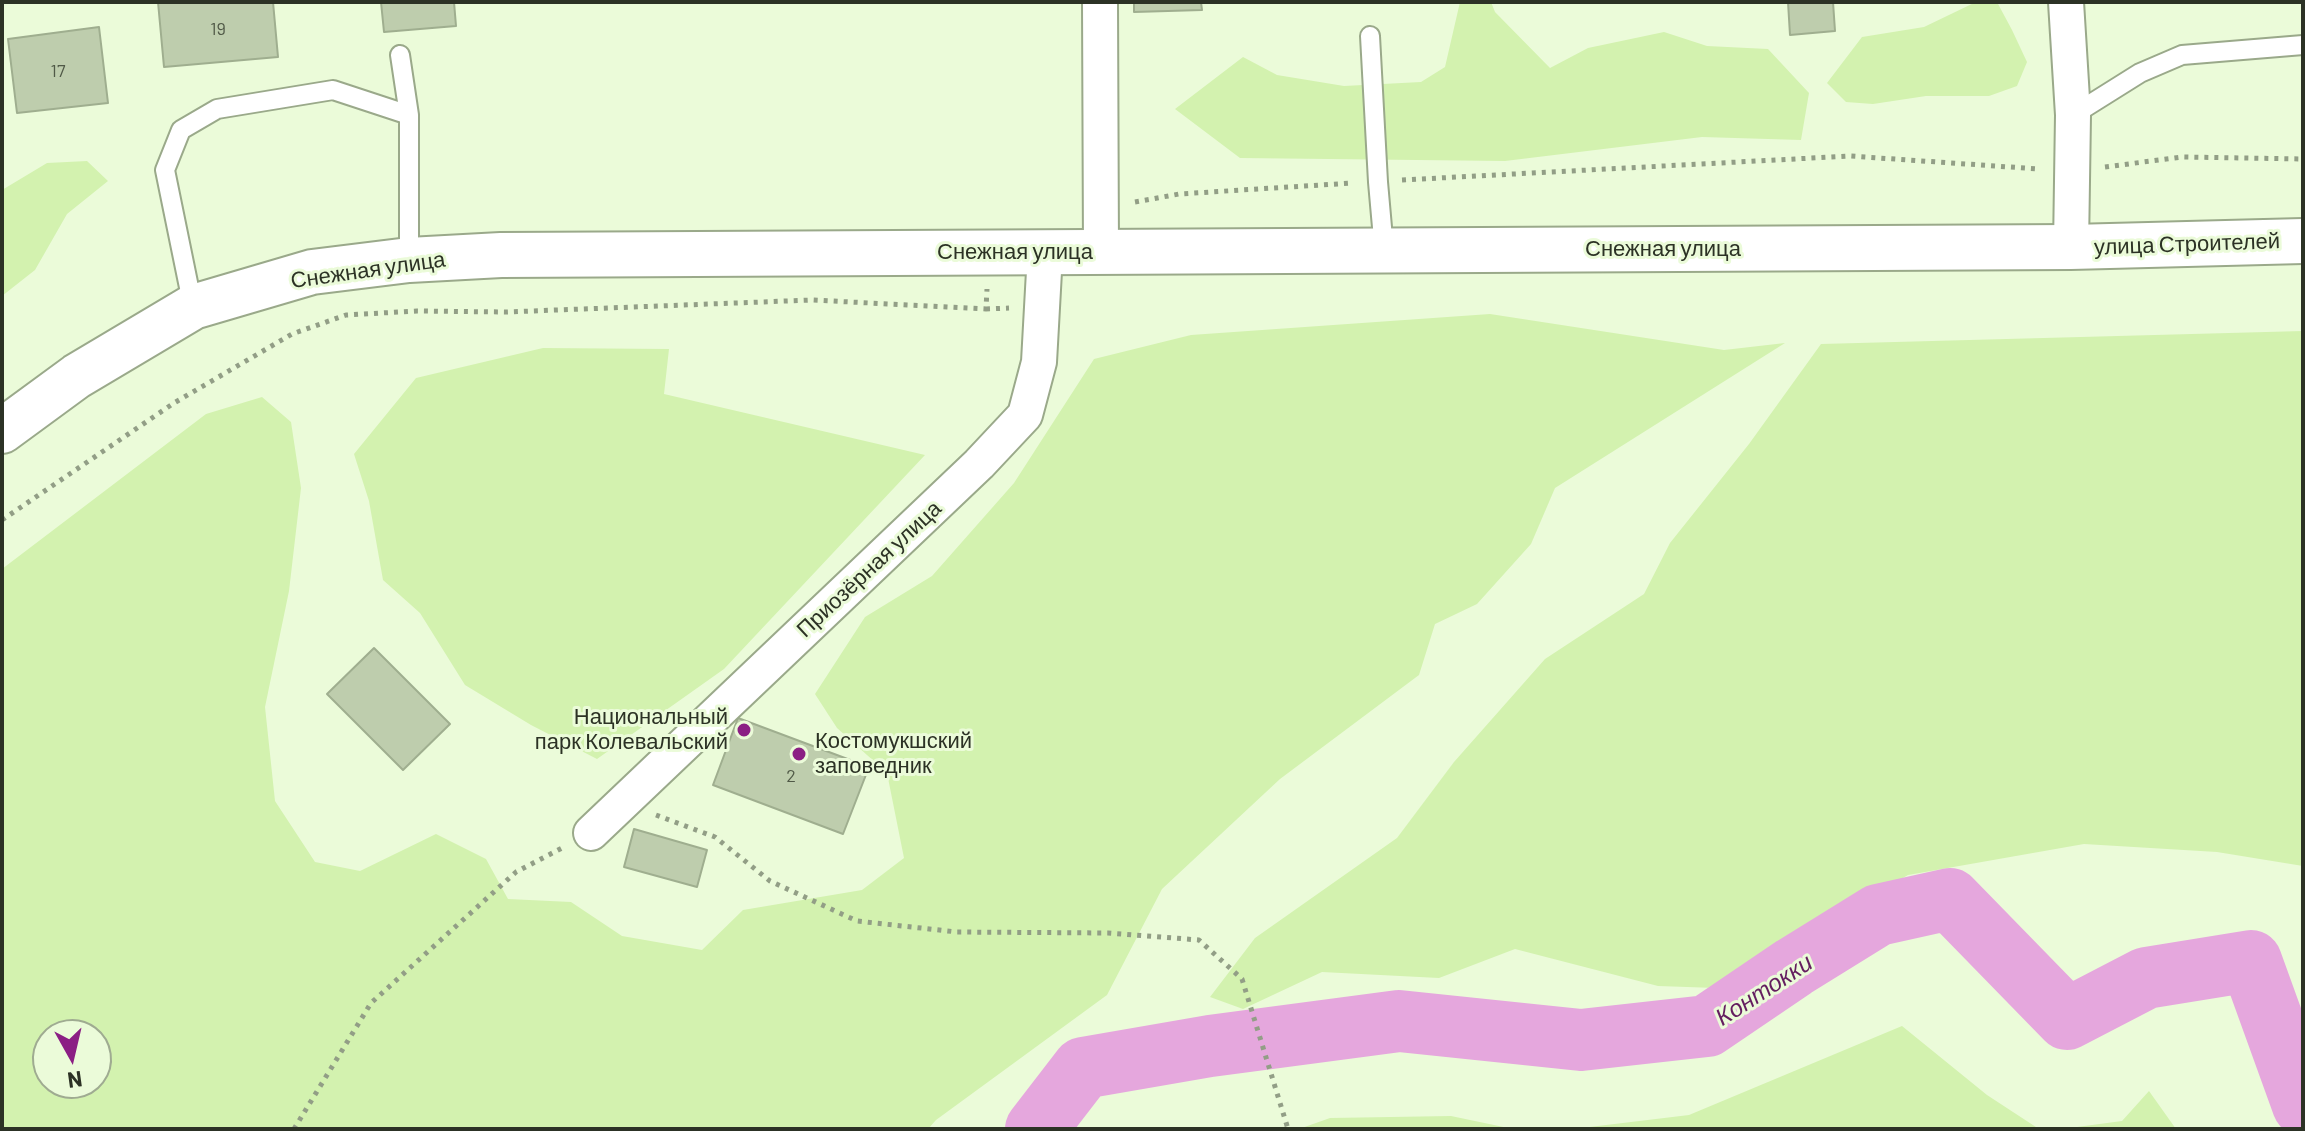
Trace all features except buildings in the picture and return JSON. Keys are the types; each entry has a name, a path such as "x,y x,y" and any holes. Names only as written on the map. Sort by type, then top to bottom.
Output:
{"street":[{"path":"1100,2 1101,252"},
{"path":"2066,2 2073,115 2071,247"},
{"name":"улица Строителей","path":"2071,247 2303,241"},
{"name":"Снежная улица","path":"2,431 77,376 193,307 312,272 409,260 532,255 2071,247"},
{"name":"Приозёрная улица","path":"591,833 979,464 1025,415 1039,362 1045,253"}],"lane":[{"path":"1370,36 1384,250"},
{"path":"2073,115 2140,73 2182,55 2303,45"},
{"path":"400,55 409,115 409,260"},
{"path":"193,307 165,170 181,130 217,109 333,90 409,115"}],"path":[{"path":"622,802 715,837 770,881 857,921 957,932 1108,933 1199,940 1242,979 1288,1129"},
{"path":"294,1129 371,1003 516,872 591,833"}],"green space":[{"path":"1460,2 1491,2 1495,12 1550,68 1588,48 1664,32 1707,46 1768,49 1809,93 1801,140 1702,137 1505,161 1240,158 1175,109 1243,57 1277,75 1344,86 1421,82 1445,67"},
{"path":"1976,2 1997,2 2012,30 2027,62 2017,86 1989,96 1926,96 1873,104 1846,102 1827,83 1862,37 1924,27"},
{"path":"87,161 108,181 67,214 35,270 2,296 2,190 47,163"},
{"path":"1490,314 1724,350 1785,343 1555,488 1531,544 1477,604 1435,624 1419,675 1280,779 1162,889 1107,995 936,1120 928,1129 2,1129 2,569 206,414 262,397 291,422 301,488 289,591 265,707 275,801 315,862 360,871 436,834 486,859 508,899 571,902 622,936 702,950 743,910 862,890 904,858 887,773 837,728 815,694 865,617 932,576 1014,483 1094,359 1191,335"},
{"path":"2303,331 2303,866 2217,852 2084,844 1908,875 1843,913 1802,953 1716,988 1658,986 1515,949 1439,978 1322,972 1243,1009 1210,997 1255,938 1397,838 1454,762 1545,659 1644,594 1670,543 1749,444 1821,344"},
{"path":"543,348 669,349 664,394 925,455 724,669 597,759 531,725 465,685 420,613 383,580 369,501 354,454 416,378"},
{"path":"1902,1026 1987,1095 2039,1129 1573,1129 1689,1115"},
{"path":"2149,1091 2176,1129 2062,1129 2122,1121"},
{"path":"1451,1116 1513,1129 1299,1129 1330,1118"}],"waterway":[{"name":"Контокки","path":"1036,1129 1083,1068 1210,1046 1399,1021 1581,1040 1707,1026 1878,915 1950,899 2067,1019 2146,978 2251,961 2303,1105"}],"place":[{"name":"Национальный парк Колевальский","path":"744,730"},
{"name":"Костомукшский заповедник","path":"799,754"}]}
